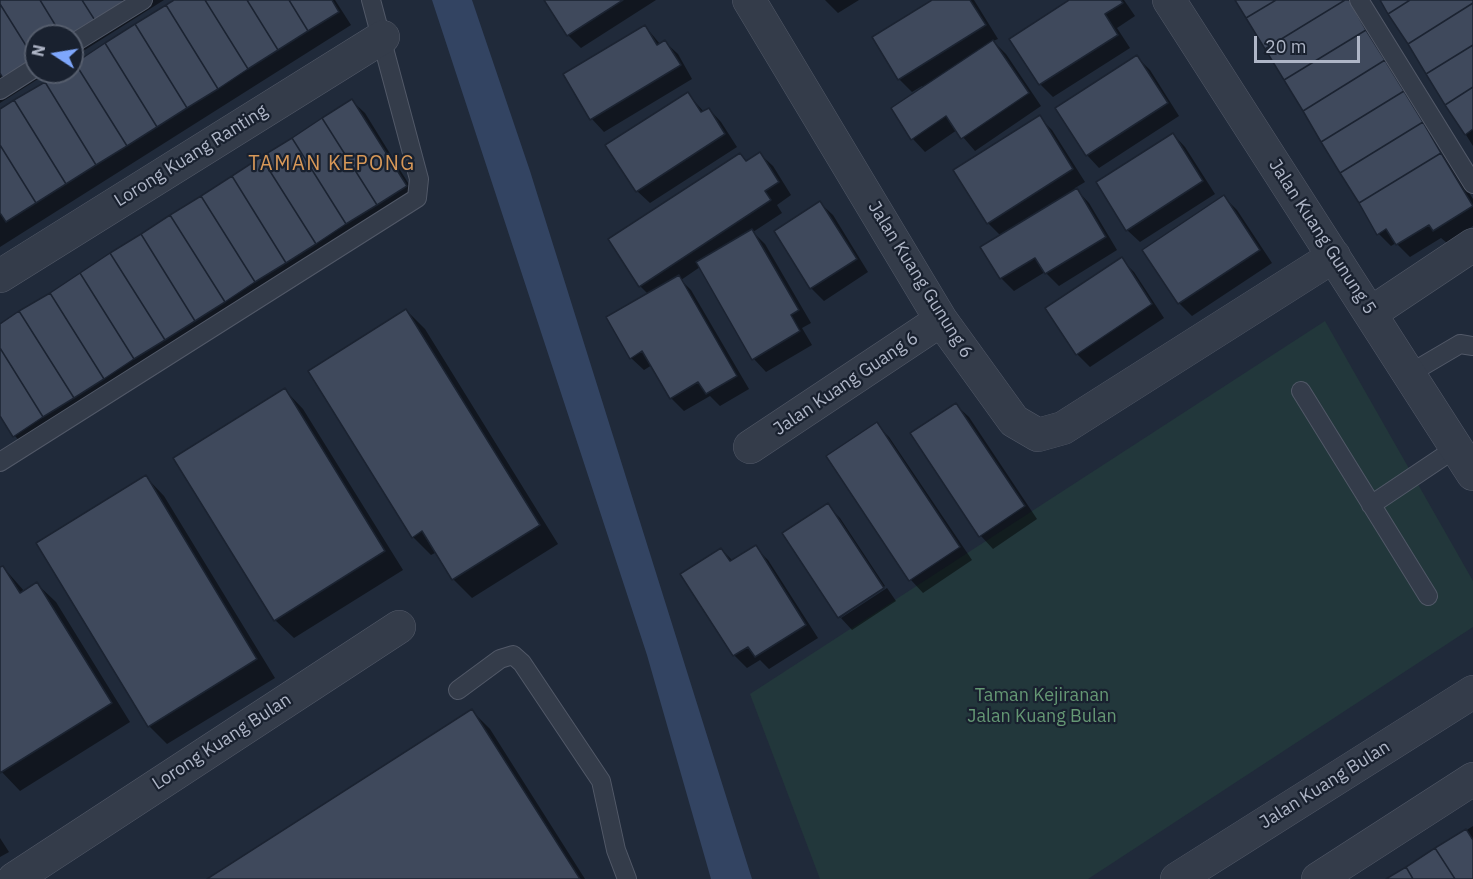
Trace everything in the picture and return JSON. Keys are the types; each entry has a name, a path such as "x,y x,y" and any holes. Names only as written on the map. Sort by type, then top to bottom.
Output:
{"street":[{"name":"Jalan Kuang Gunung 6","path":"749,0 941,320 1014,421 1038,435 1063,428 1334,256"},
{"name":"Jalan Kuang Gunung 5","path":"1169,0 1465,461"},
{"name":"Lorong Kuang Ranting","path":"0,276 383,37"},
{"path":"1371,313 1473,245"},
{"name":"Jalan Kuang Guang 6","path":"750,447 941,320"},
{"name":"Lorong Kuang Bulan","path":"14,879 52,869 399,627"},
{"name":"Jalan Kuang Bulan","path":"1177,879 1473,692"},
{"path":"1318,879 1473,779"}],"lane":[{"path":"84,37 143,0"},
{"path":"0,462 417,198 419,179 383,37 371,0"},
{"path":"1359,0 1473,184"},
{"path":"0,90 24,75"},
{"path":"1409,374 1460,344 1473,346"},
{"path":"1301,391 1428,596"},
{"path":"1371,505 1465,461"},
{"path":"458,690 500,659 513,655 522,663 601,781 616,850 627,879"}],"green space":[{"name":"Taman Kejiranan Jalan Kuang Bulan","path":"1325,321 1473,581 1473,627 1088,879 820,879 750,694"}],"water":[{"path":"432,0 472,0 530,171 752,879 711,879 647,655"}],"building":[{"path":"0,0 40,0 55,24 24,24 24,42 0,4"},
{"path":"40,0 82,0 96,22 84,29 84,24 55,24"},
{"path":"82,0 123,0 125,3 96,22"},
{"path":"174,0 205,0 248,69 218,89 166,5"},
{"path":"205,0 247,0 278,50 248,69"},
{"path":"247,0 289,0 308,31 278,50"},
{"path":"289,0 332,0 339,12 308,31"},
{"path":"544,0 623,0 567,36"},
{"path":"932,0 970,0 986,25 898,80 872,37"},
{"path":"1069,0 1121,0 1123,3 1105,14 1118,35 1039,85 1009,39"},
{"path":"1235,0 1276,0 1246,18"},
{"path":"1276,0 1345,0 1265,49 1246,18"},
{"path":"1345,0 1349,0 1366,30 1284,80 1265,49"},
{"path":"1380,0 1410,0 1388,14"},
{"path":"1410,0 1473,0 1473,3 1408,44 1388,14"},
{"path":"1473,3 1473,45 1426,74 1408,44"},
{"path":"0,4 24,42 24,67 4,80 0,73"},
{"path":"166,5 218,89 187,108 135,24"},
{"path":"135,24 187,108 157,127 105,43"},
{"path":"645,25 657,45 665,40 681,65 590,120 563,74"},
{"path":"1366,30 1385,60 1303,111 1284,80"},
{"path":"993,40 1029,93 961,139 946,116 911,140 891,108"},
{"path":"105,43 157,127 127,146 84,77 84,57"},
{"path":"1473,45 1473,87 1445,105 1426,74"},
{"path":"1137,55 1168,103 1086,156 1055,108"},
{"path":"1385,60 1404,91 1321,142 1303,111"},
{"path":"84,77 127,146 96,165 46,84 84,84"},
{"path":"42,84 46,84 96,165 66,184 14,100"},
{"path":"1473,87 1473,129 1465,135 1445,105"},
{"path":"1404,91 1423,122 1340,173 1321,142"},
{"path":"688,92 701,112 709,108 725,134 636,192 605,145"},
{"path":"352,99 407,186 377,205 322,118"},
{"path":"14,100 66,184 36,203 0,145 0,109"},
{"path":"1040,115 1073,169 987,224 953,170"},
{"path":"322,118 377,205 346,224 292,138"},
{"path":"1423,122 1441,153 1359,203 1340,173"},
{"path":"1173,133 1203,181 1126,231 1096,182"},
{"path":"292,138 346,224 316,244 261,157"},
{"path":"0,145 36,203 6,222 0,213"},
{"path":"760,152 779,182 765,191 771,200 639,287 608,239 740,153 746,161"},
{"path":"1441,153 1473,206 1433,231 1429,225 1396,245 1386,229 1377,235 1359,203"},
{"path":"261,157 316,244 286,263 232,176"},
{"path":"232,176 286,263 255,282 201,196"},
{"path":"1077,188 1106,237 1045,274 1035,258 1000,279 980,247"},
{"path":"1224,195 1260,250 1178,304 1142,250"},
{"path":"201,196 255,282 225,302 170,215"},
{"path":"820,201 857,259 810,289 774,231"},
{"path":"170,215 225,302 195,321 141,234"},
{"path":"752,229 799,310 791,315 800,331 752,360 696,262"},
{"path":"141,234 195,321 165,340 110,253"},
{"path":"110,253 165,340 134,359 80,273"},
{"path":"1122,257 1152,304 1076,355 1045,308"},
{"path":"80,273 134,359 104,379 50,293"},
{"path":"679,275 737,376 706,394 698,382 670,399 642,351 630,359 606,317"},
{"path":"50,293 104,379 74,398 19,311"},
{"path":"406,309 540,525 452,580 422,531 412,538 308,371"},
{"path":"19,311 74,398 43,417 0,348 0,324"},
{"path":"0,348 43,417 13,437 0,416"},
{"path":"285,388 385,551 274,621 173,458"},
{"path":"956,403 1025,506 979,537 910,433"},
{"path":"877,422 960,547 909,581 826,456"},
{"path":"146,475 257,659 148,727 36,543"},
{"path":"828,503 884,588 838,618 782,533"},
{"path":"756,545 806,625 755,657 748,647 733,656 680,574 721,548 730,561"},
{"path":"3,566 20,593 37,582 112,703 0,773 0,567"},
{"path":"472,709 580,879 207,879"},
{"path":"1466,829 1473,840 1473,879 1455,879 1435,848"},
{"path":"1435,848 1455,879 1413,879 1406,867"},
{"path":"1406,867 1413,879 1386,879"}],"district":[{"name":"TAMAN KEPONG","path":"332,164"}]}
